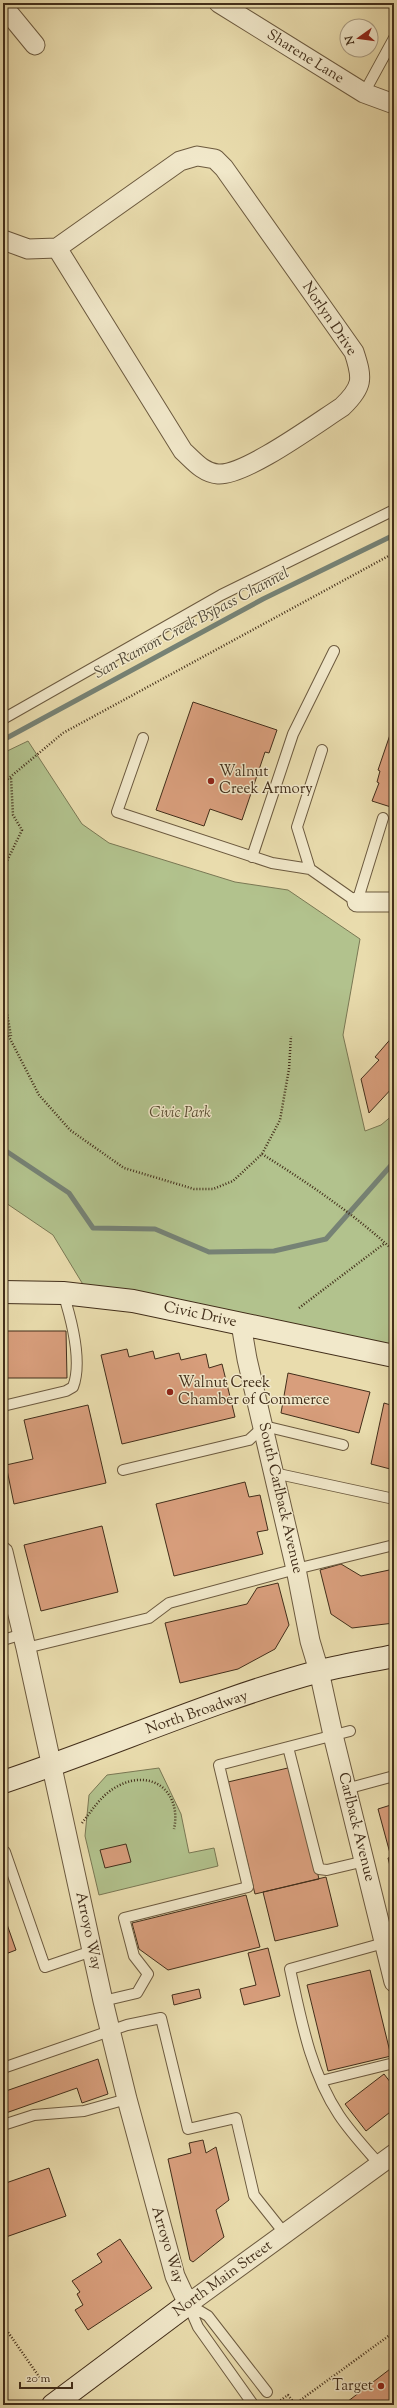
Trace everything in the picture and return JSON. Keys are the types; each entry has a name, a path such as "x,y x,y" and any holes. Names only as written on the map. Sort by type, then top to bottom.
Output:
{"street":[{"name":"Sharene Lane","path":"219,3 364,92 394,104"},
{"path":"3,6 35,45"},
{"name":"Norlyn Drive","path":"197,156 215,159 224,168 354,352 361,383 355,395 342,407 252,463 236,471 218,474 202,469 183,451 58,248 180,161 197,156"},
{"path":"3,240 28,249 58,248"},
{"path":"357,902 394,902"},
{"name":"Civic Drive","path":"3,1292 64,1292 133,1300 394,1356"},
{"name":"South Carlback Avenue","path":"241,1324 247,1359 264,1426 296,1569 310,1641 319,1671"},
{"name":"Arroyo Way","path":"5,1569 25,1641 69,1838 103,2001 127,2100 175,2276 188,2304"},
{"name":"North Broadway","path":"3,1782 186,1715 319,1671 394,1656"},
{"name":"Carlback Avenue","path":"319,1671 341,1733 346,1789 394,1982"},
{"name":"North Main Street","path":"53,2405 188,2304 387,2160"}],"lane":[{"path":"364,92 394,38"},
{"path":"3,719 222,595 394,510"},
{"path":"252,857 293,734 334,651"},
{"path":"143,738 117,812 272,863 310,869 357,902 383,818"},
{"path":"310,869 297,827 322,750"},
{"path":"3,1406 66,1392 73,1387 77,1372 72,1323 64,1292"},
{"path":"123,1470 249,1440 264,1426 343,1445"},
{"path":"274,1473 394,1500"},
{"path":"3,1640 25,1641 149,1618 169,1603 296,1569 394,1545"},
{"path":"103,2001 137,1993 148,1974 134,1956 124,1918 248,1887 219,1765 341,1733"},
{"path":"288,1747 319,1869 327,1870 364,1861"},
{"path":"346,1789 394,1776"},
{"path":"3,1852 5,1852 45,1967 92,1951"},
{"path":"384,1943 290,1969 308,2048 321,2081 340,2116 387,2160"},
{"path":"3,2068 111,2032 127,2025 161,2018 188,2129 236,2118 254,2194 285,2234"},
{"path":"321,2081 394,2063"},
{"path":"3,2125 34,2115 84,2111 127,2100"},
{"path":"188,2304 208,2316 267,2392"},
{"path":"188,2304 204,2336 252,2403"}],"path":[{"path":"3,783 11,778 63,733 349,575 394,553"},
{"path":"3,881 7,861 22,830 13,814 11,778"},
{"path":"3,991 11,1039"},
{"path":"3,1025 39,1095 70,1130 124,1168 194,1189 213,1189 233,1181 262,1154 280,1120 289,1069 290,1036"},
{"path":"262,1154 306,1182 372,1231 394,1251"},
{"path":"299,1308 385,1243"},
{"path":"69,1838 107,1793 119,1785 142,1780 152,1781 162,1786 169,1794 175,1807 176,1819 174,1828"},
{"path":"3,2325 40,2378"},
{"path":"274,2405 288,2395 295,2404 394,2332"}],"green space":[{"name":"Civic Park","path":"28,741 82,824 109,843 235,882 288,890 360,939 343,1035 365,1131 381,1125 394,1114 394,1356 90,1296 53,1235 3,1201 3,753"},
{"path":"159,1768 181,1814 189,1853 214,1848 218,1866 99,1895 85,1836 89,1795 107,1775"}],"building":[{"name":"Walnut Creek Armory","path":"193,702 277,730 269,753 265,752 242,820 210,809 204,826 156,810"},
{"path":"394,723 394,808 372,801 379,783 377,782 380,771 378,770"},
{"path":"394,1035 394,1086 369,1113 361,1079 379,1060 375,1057"},
{"path":"3,1331 66,1331 67,1378 3,1378"},
{"name":"Walnut Creek Chamber of Commerce","path":"127,1349 129,1357 153,1351 155,1359 179,1353 181,1360 206,1354 209,1368 222,1364 235,1417 122,1444 101,1355"},
{"path":"288,1373 370,1392 359,1433 281,1413"},
{"path":"384,1403 394,1406 394,1470 371,1464"},
{"path":"88,1405 106,1483 14,1504 6,1465 33,1459 24,1420"},
{"path":"245,1482 249,1497 260,1495 268,1530 257,1532 263,1554 174,1576 156,1504"},
{"path":"102,1526 118,1592 41,1611 24,1545"},
{"path":"341,1564 361,1576 394,1569 394,1623 352,1628 331,1614 320,1570"},
{"path":"278,1583 289,1625 275,1649 238,1669 180,1683 165,1623 247,1604 257,1588"},
{"path":"292,1767 319,1879 255,1894 228,1782"},
{"path":"394,1804 394,1856 391,1857 378,1809"},
{"path":"126,1844 131,1862 105,1868 100,1850"},
{"path":"394,1856 394,1882 388,1858"},
{"path":"326,1877 338,1926 275,1941 263,1892"},
{"path":"246,1895 260,1947 168,1970 139,1949 132,1923"},
{"path":"3,1913 16,1950 3,1955"},
{"path":"268,1948 280,1996 244,2005 240,1989 256,1985 248,1953"},
{"path":"370,1970 391,2056 328,2071 307,1985"},
{"path":"199,1989 201,1998 174,2005 172,1995"},
{"path":"98,2059 108,2094 82,2103 77,2088 3,2114 3,2092"},
{"path":"384,2074 394,2087 394,2109 366,2131 345,2104"},
{"path":"203,2140 206,2153 216,2147 229,2200 216,2210 224,2237 193,2262 190,2260 168,2159 191,2153 189,2143"},
{"path":"49,2168 66,2216 3,2238 3,2184"},
{"path":"120,2239 152,2288 88,2330 75,2310 83,2305 77,2294 80,2292 72,2281 102,2262 97,2254"},
{"name":"Target","path":"394,2366 394,2405 343,2405"}],"waterway":[{"name":"San Ramon Creek Bypass Channel","path":"3,740 263,599 394,535"},
{"path":"3,1149 69,1193 93,1228 155,1229 209,1252 274,1251 326,1239 394,1162"}],"place":[{"name":"Walnut Creek Armory","path":"211,781"},
{"name":"Walnut Creek Chamber of Commerce","path":"170,1392"},
{"name":"Target","path":"381,2386"}]}
